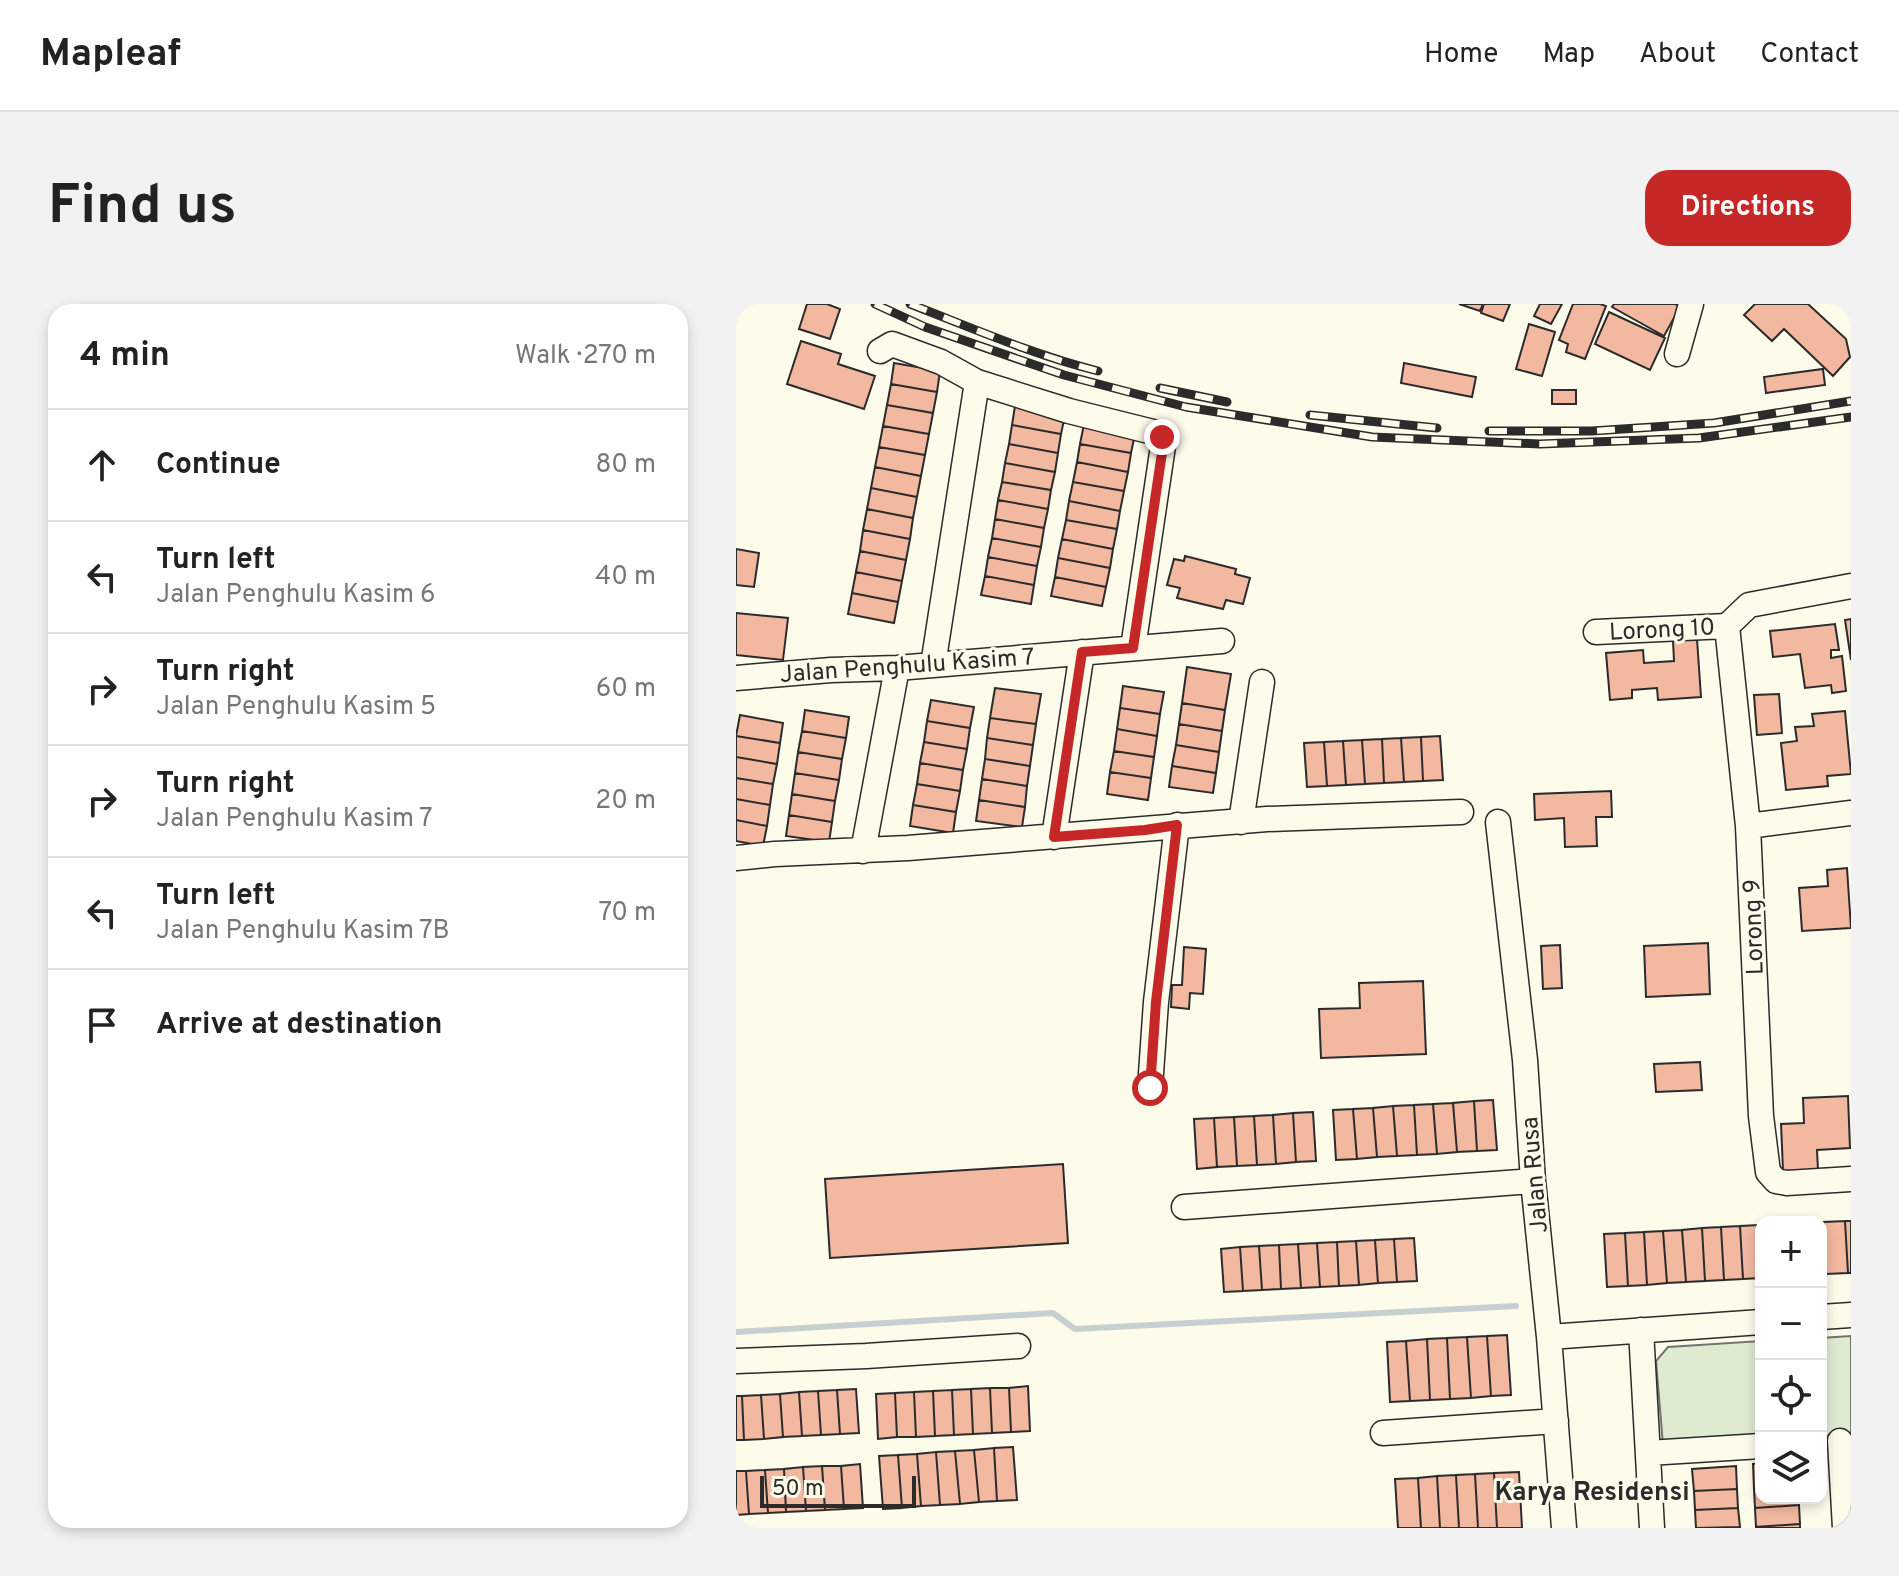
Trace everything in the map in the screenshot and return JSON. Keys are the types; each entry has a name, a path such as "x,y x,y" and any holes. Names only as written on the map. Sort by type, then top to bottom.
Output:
{"street":[{"path":"1677,354 1691,304"},
{"path":"880,351 892,344 941,362 977,382 1069,411 1157,433 1162,437 1133,648"},
{"path":"933,665 977,382"},
{"name":"Lorong 10","path":"1596,632 1727,626 1749,605 1851,586"},
{"name":"Lorong 9","path":"1727,626 1748,826 1761,1116 1768,1172 1776,1181 1787,1183 1851,1179"},
{"name":"Jalan Penghulu Kasim 7","path":"736,678 1222,641"},
{"path":"1054,837 1082,652"},
{"path":"863,851 897,668"},
{"path":"1241,822 1262,682"},
{"path":"736,858 1054,837 1177,825 1461,812"},
{"path":"1748,826 1851,813"},
{"name":"Jalan Rusa","path":"1498,822 1525,1060 1564,1528"},
{"path":"1150,1088 1156,1002 1177,825"},
{"path":"1184,1207 1533,1181"},
{"path":"1827,1317 1851,1315"},
{"path":"1549,1337 1755,1322"},
{"path":"1641,1330 1652,1528"},
{"path":"736,1361 1018,1346"},
{"path":"1383,1433 1556,1421"},
{"path":"1837,1441 1845,1528"},
{"path":"1648,1453 1755,1446"}],"green space":[{"path":"1851,1336 1851,1434 1827,1436 1827,1338"},
{"path":"1755,1341 1755,1440 1663,1445 1656,1361 1668,1347"}],"building":[{"path":"807,304 827,304 840,309 830,339 799,329"},
{"path":"1459,304 1483,304 1480,311"},
{"path":"1484,304 1510,304 1503,321 1481,313"},
{"path":"1540,304 1562,304 1551,324 1534,316"},
{"path":"1573,304 1606,306 1585,359 1566,352 1568,344 1559,340"},
{"path":"1614,304 1675,304 1680,307 1664,336 1612,307"},
{"path":"1755,304 1808,304 1846,339 1850,357 1833,376 1784,329 1772,341 1744,315"},
{"path":"1609,312 1665,338 1650,370 1595,344"},
{"path":"1529,324 1555,332 1542,376 1516,369"},
{"path":"801,341 841,354 838,364 875,376 864,409 787,384"},
{"path":"894,363 940,371 937,392 891,384"},
{"path":"1404,363 1476,377 1472,397 1401,383"},
{"path":"1823,369 1825,385 1766,393 1764,377"},
{"path":"891,384 937,392 933,413 887,405"},
{"path":"1552,390 1576,390 1576,404 1552,404"},
{"path":"887,405 933,413 929,434 883,426"},
{"path":"1015,406 1065,415 1061,434 1012,425"},
{"path":"1084,424 1135,434 1131,453 1080,444"},
{"path":"1012,425 1061,434 1058,453 1009,444"},
{"path":"883,426 929,434 925,455 879,447"},
{"path":"1009,444 1058,453 1055,472 1005,463"},
{"path":"1080,444 1131,453 1128,472 1077,462"},
{"path":"879,447 925,455 921,476 875,467"},
{"path":"1077,462 1128,472 1124,491 1073,482"},
{"path":"1005,463 1055,472 1051,490 1002,482"},
{"path":"875,467 921,476 917,497 871,488"},
{"path":"1002,482 1051,490 1048,509 998,500"},
{"path":"1073,482 1124,491 1120,511 1069,501"},
{"path":"871,488 917,497 913,518 867,509"},
{"path":"998,500 1048,509 1044,528 995,519"},
{"path":"1069,501 1120,511 1117,529 1066,520"},
{"path":"867,509 913,518 910,539 863,530"},
{"path":"995,519 1044,528 1041,547 992,538"},
{"path":"1066,520 1117,529 1113,549 1062,539"},
{"path":"863,530 910,539 906,560 860,551"},
{"path":"992,538 1041,547 1037,566 988,557"},
{"path":"1062,539 1113,549 1110,568 1058,558"},
{"path":"736,549 759,553 754,587 736,585"},
{"path":"860,551 906,560 902,581 856,572"},
{"path":"1185,556 1236,569 1235,574 1250,578 1243,604 1226,600 1223,609 1177,598 1180,588 1167,585 1174,559 1184,561"},
{"path":"988,557 1037,566 1034,585 985,576"},
{"path":"1058,558 1110,568 1106,587 1055,577"},
{"path":"856,572 902,581 898,602 852,593"},
{"path":"985,576 1034,585 1031,604 981,595"},
{"path":"1055,577 1106,587 1102,606 1051,596"},
{"path":"852,593 898,602 894,623 848,614"},
{"path":"736,613 788,618 783,660 736,655"},
{"path":"1851,619 1851,660 1845,620"},
{"path":"1835,624 1839,650 1831,650 1831,658 1842,656 1846,691 1832,693 1831,685 1805,688 1800,654 1773,657 1770,631"},
{"path":"1697,639 1701,697 1658,700 1657,688 1632,690 1632,698 1610,700 1606,653 1643,650 1644,663 1674,661 1673,641"},
{"path":"1187,667 1231,674 1225,710 1182,703"},
{"path":"1123,686 1164,692 1160,714 1120,708"},
{"path":"995,688 1041,694 1036,724 990,718"},
{"path":"1779,694 1782,733 1757,735 1754,695"},
{"path":"931,700 974,707 970,728 927,721"},
{"path":"1182,703 1225,710 1222,731 1179,724"},
{"path":"1120,708 1160,714 1157,736 1117,729"},
{"path":"805,710 849,717 846,738 802,731"},
{"path":"1845,711 1851,774 1827,776 1828,786 1786,790 1781,743 1797,741 1795,727 1814,726 1812,714"},
{"path":"740,715 783,723 780,743 736,736"},
{"path":"990,718 1036,724 1033,745 987,738"},
{"path":"927,721 970,728 967,749 924,742"},
{"path":"1179,724 1222,731 1219,752 1176,745"},
{"path":"1117,729 1157,736 1154,757 1114,751"},
{"path":"802,731 846,738 842,759 798,752"},
{"path":"736,736 780,743 777,764 736,757"},
{"path":"1440,736 1443,780 1423,781 1421,737"},
{"path":"1421,737 1423,781 1404,782 1401,738"},
{"path":"987,738 1033,745 1030,766 985,759"},
{"path":"1401,738 1404,782 1384,783 1382,739"},
{"path":"1382,739 1384,783 1365,784 1362,740"},
{"path":"1362,740 1365,784 1346,785 1343,741"},
{"path":"1343,741 1346,785 1327,786 1324,742"},
{"path":"924,742 967,749 963,770 920,763"},
{"path":"1324,742 1327,786 1307,787 1304,743"},
{"path":"1176,745 1219,752 1216,773 1172,766"},
{"path":"1114,751 1154,757 1151,778 1110,772"},
{"path":"798,752 842,759 839,780 795,773"},
{"path":"736,757 777,764 773,784 736,778"},
{"path":"985,759 1030,766 1027,786 982,779"},
{"path":"920,763 963,770 960,791 917,784"},
{"path":"1172,766 1216,773 1213,793 1169,787"},
{"path":"1110,772 1151,778 1148,800 1107,794"},
{"path":"795,773 839,780 835,801 792,794"},
{"path":"736,778 773,784 770,805 736,799"},
{"path":"982,779 1027,786 1025,807 979,800"},
{"path":"917,784 960,791 956,812 913,805"},
{"path":"1611,791 1612,817 1596,817 1597,846 1565,847 1564,818 1535,820 1534,794"},
{"path":"792,794 835,801 832,822 789,815"},
{"path":"736,799 770,805 767,826 736,820"},
{"path":"979,800 1025,807 1022,827 976,821"},
{"path":"913,805 956,812 953,833 910,826"},
{"path":"789,815 832,822 829,842 786,836"},
{"path":"736,820 767,826 763,846 736,841"},
{"path":"1847,868 1851,928 1802,931 1799,888 1828,886 1827,870"},
{"path":"1708,943 1710,994 1646,997 1644,946"},
{"path":"1560,945 1562,988 1543,989 1541,946"},
{"path":"1184,947 1206,949 1203,994 1190,993 1189,1009 1171,1007 1172,985 1182,985"},
{"path":"1423,981 1426,1054 1321,1058 1319,1009 1360,1008 1359,983"},
{"path":"1700,1062 1702,1090 1656,1092 1654,1064"},
{"path":"1848,1096 1850,1148 1817,1150 1818,1170 1783,1171 1781,1124 1804,1123 1803,1098"},
{"path":"1493,1100 1497,1150 1477,1151 1474,1101"},
{"path":"1474,1101 1477,1151 1457,1152 1453,1103"},
{"path":"1453,1103 1457,1152 1437,1154 1433,1104"},
{"path":"1433,1104 1437,1154 1417,1155 1414,1105"},
{"path":"1414,1105 1417,1155 1397,1156 1393,1106"},
{"path":"1393,1106 1397,1156 1377,1157 1373,1108"},
{"path":"1373,1108 1377,1157 1357,1159 1353,1109"},
{"path":"1353,1109 1357,1159 1336,1160 1333,1110"},
{"path":"1313,1112 1316,1161 1296,1162 1293,1113"},
{"path":"1293,1113 1296,1162 1276,1164 1273,1115"},
{"path":"1273,1115 1276,1164 1257,1165 1254,1116"},
{"path":"1254,1116 1257,1165 1237,1166 1234,1117"},
{"path":"1234,1117 1237,1166 1217,1167 1214,1118"},
{"path":"1214,1118 1217,1167 1197,1169 1194,1119"},
{"path":"1063,1164 1068,1243 830,1258 825,1179"},
{"path":"1845,1221 1848,1273 1827,1274 1827,1222"},
{"path":"1845,1221 1851,1221 1851,1273 1848,1273"},
{"path":"1755,1225 1755,1278 1743,1279 1740,1226"},
{"path":"1740,1226 1743,1279 1724,1280 1721,1227"},
{"path":"1721,1227 1724,1280 1705,1281 1702,1228"},
{"path":"1702,1228 1705,1281 1686,1282 1682,1230"},
{"path":"1682,1230 1686,1282 1667,1283 1663,1231"},
{"path":"1663,1231 1667,1283 1647,1285 1644,1232"},
{"path":"1644,1232 1647,1285 1628,1286 1625,1233"},
{"path":"1625,1233 1628,1286 1607,1287 1604,1234"},
{"path":"1414,1238 1417,1281 1397,1282 1394,1239"},
{"path":"1394,1239 1397,1282 1378,1283 1375,1240"},
{"path":"1375,1240 1378,1283 1359,1285 1356,1241"},
{"path":"1356,1241 1359,1285 1339,1286 1337,1242"},
{"path":"1337,1242 1339,1286 1320,1287 1317,1243"},
{"path":"1317,1243 1320,1287 1301,1288 1298,1244"},
{"path":"1298,1244 1301,1288 1281,1289 1279,1245"},
{"path":"1279,1245 1281,1289 1262,1290 1259,1246"},
{"path":"1259,1246 1262,1290 1243,1291 1240,1247"},
{"path":"1240,1247 1243,1291 1224,1292 1221,1249"},
{"path":"1507,1335 1511,1395 1491,1396 1487,1336"},
{"path":"1487,1336 1491,1396 1471,1398 1467,1337"},
{"path":"1467,1337 1471,1398 1450,1399 1447,1338"},
{"path":"1447,1338 1450,1399 1430,1400 1427,1339"},
{"path":"1427,1339 1430,1400 1410,1401 1406,1341"},
{"path":"1406,1341 1410,1401 1390,1402 1387,1342"},
{"path":"1028,1386 1030,1431 1011,1432 1009,1388"},
{"path":"990,1388 992,1433 973,1434 971,1389"},
{"path":"990,1388 1009,1388 1011,1432 992,1433"},
{"path":"856,1389 859,1433 840,1434 837,1390"},
{"path":"971,1389 973,1434 954,1435 952,1390"},
{"path":"837,1390 840,1434 821,1435 818,1391"},
{"path":"952,1390 954,1435 935,1436 933,1391"},
{"path":"818,1391 821,1435 802,1436 799,1392"},
{"path":"933,1391 935,1436 916,1437 914,1392"},
{"path":"799,1392 802,1436 783,1437 780,1394"},
{"path":"914,1392 916,1437 897,1437 895,1393"},
{"path":"895,1393 897,1437 878,1439 876,1394"},
{"path":"780,1394 783,1437 764,1439 761,1395"},
{"path":"761,1395 764,1439 744,1440 742,1396"},
{"path":"736,1396 742,1396 744,1440 736,1440"},
{"path":"1013,1447 1017,1500 997,1501 994,1448"},
{"path":"994,1448 997,1501 979,1502 974,1450"},
{"path":"974,1450 979,1502 960,1504 955,1451"},
{"path":"955,1451 960,1504 940,1505 936,1452"},
{"path":"936,1452 940,1505 921,1506 917,1454"},
{"path":"917,1454 921,1506 902,1508 898,1455"},
{"path":"898,1455 902,1508 883,1509 879,1456"},
{"path":"860,1464 863,1508 844,1509 841,1466"},
{"path":"822,1466 841,1466 844,1509 825,1510"},
{"path":"822,1466 825,1510 806,1511 803,1467"},
{"path":"1736,1466 1737,1489 1694,1491 1692,1469"},
{"path":"803,1467 806,1511 786,1512 784,1469"},
{"path":"784,1469 786,1512 768,1513 765,1470"},
{"path":"765,1470 768,1513 749,1514 746,1471"},
{"path":"736,1471 746,1471 749,1514 736,1515"},
{"path":"1519,1472 1522,1528 1497,1528 1494,1473"},
{"path":"1494,1473 1497,1528 1478,1528 1475,1474"},
{"path":"1475,1474 1478,1528 1459,1528 1456,1475"},
{"path":"1456,1475 1459,1528 1440,1528 1437,1476"},
{"path":"1437,1476 1440,1528 1421,1528 1418,1478"},
{"path":"1418,1478 1421,1528 1398,1528 1395,1479"},
{"path":"1737,1489 1738,1508 1695,1510 1694,1491"},
{"path":"1754,1489 1755,1504 1799,1504 1799,1505 1755,1508"},
{"path":"1799,1505 1800,1524 1756,1527 1755,1508"},
{"path":"1738,1508 1740,1527 1696,1528 1695,1510"},
{"path":"1800,1524 1800,1528 1756,1528 1756,1527"}],"waterway":[{"path":"736,1332 1053,1313 1075,1329 1516,1306"}],"railway":[{"path":"875,304 925,327 1064,375 1186,407 1372,437 1540,444 1699,438 1851,417"},
{"path":"910,304 1027,349 1098,371"},
{"path":"1160,388 1227,402"},
{"path":"1489,431 1592,431 1714,423 1851,401"},
{"path":"1310,415 1437,428"}],"district":[{"name":"Karya Residensi","path":"1592,1491"}],"route":[{"path":"1150,1088 1156,1002 1177,825 1054,837 1082,652 1133,648 1162,437"}]}
